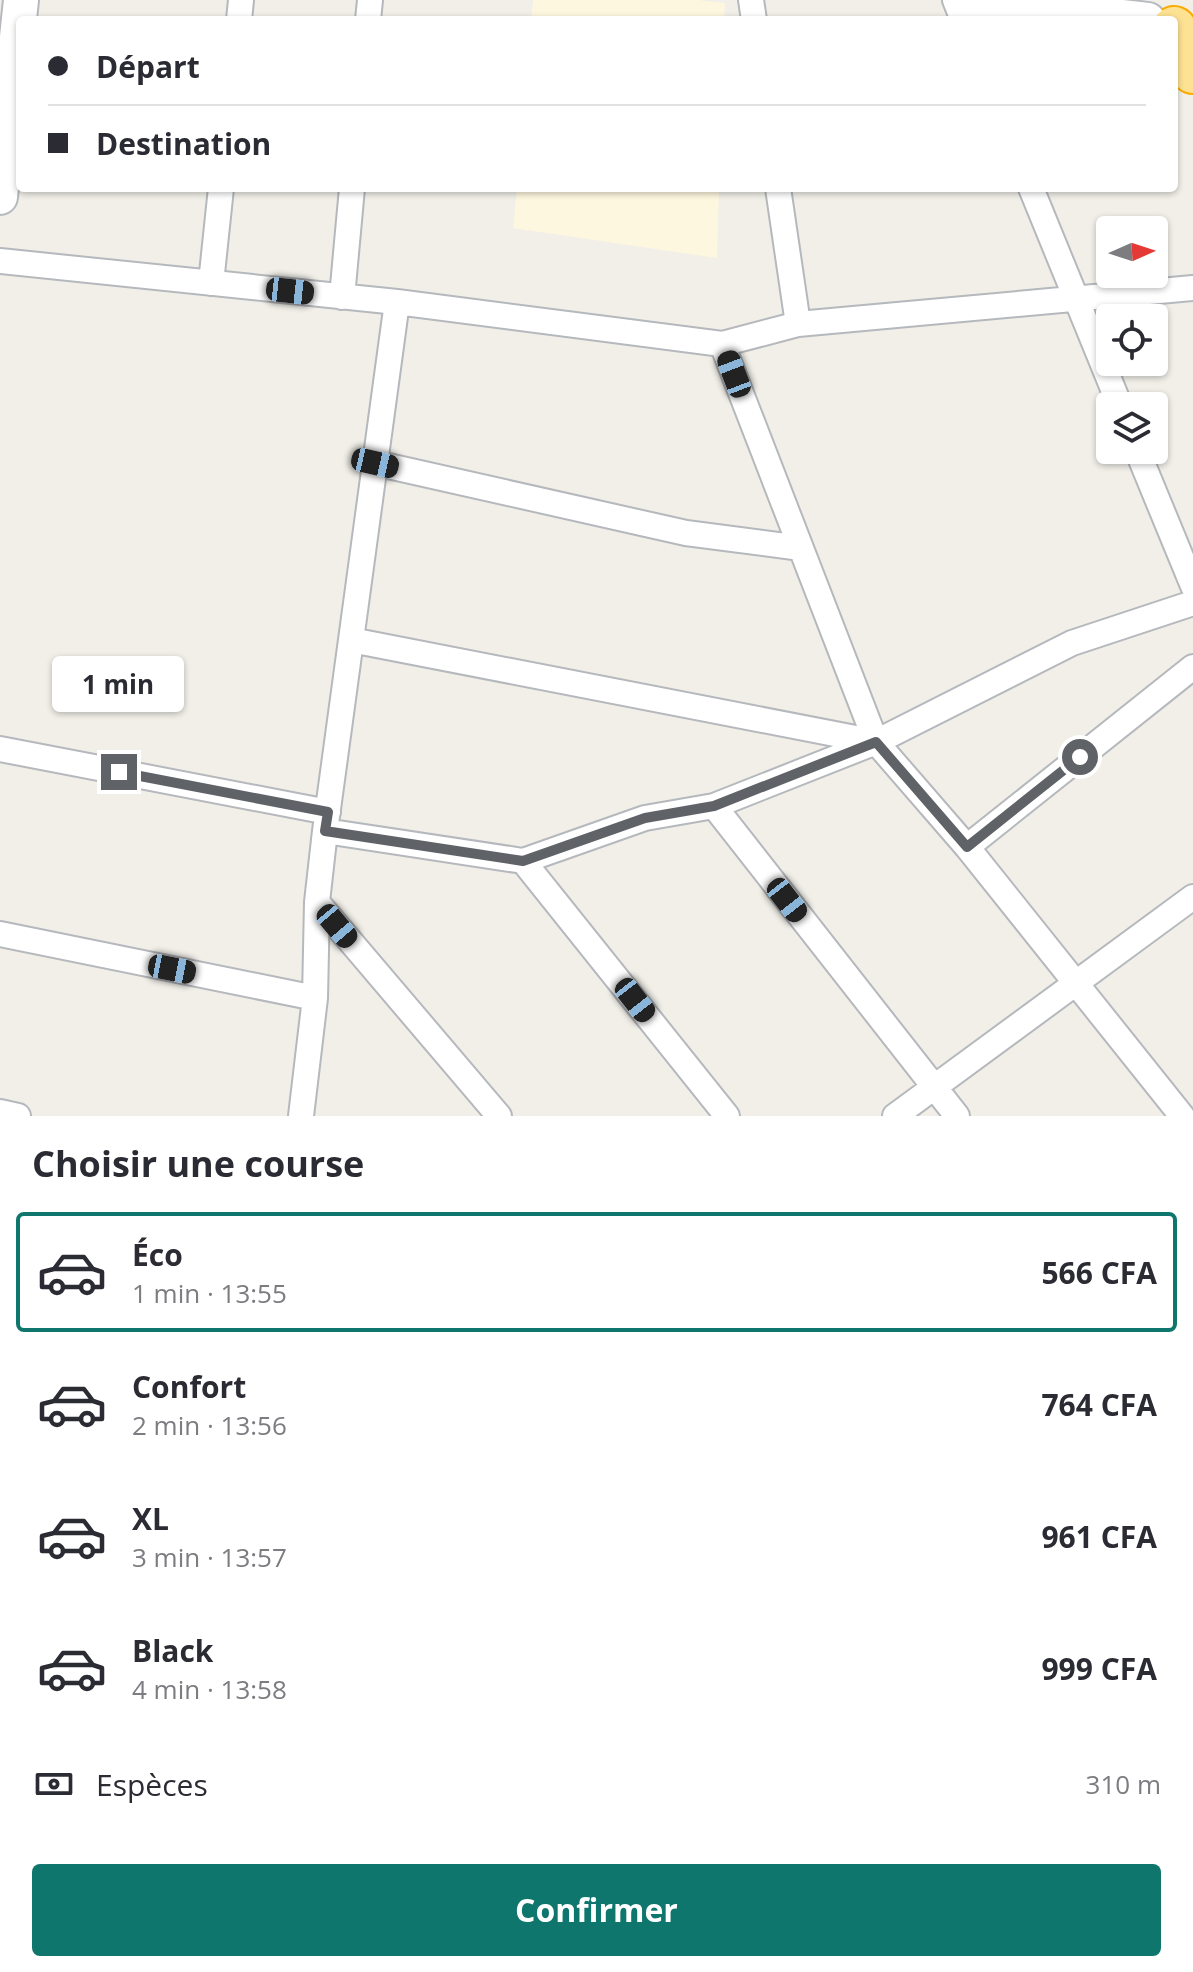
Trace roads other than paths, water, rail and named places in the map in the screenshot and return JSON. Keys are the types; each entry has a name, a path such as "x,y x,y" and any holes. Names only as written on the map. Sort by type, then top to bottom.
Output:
{"highway":[{"path":"1178,38 1193,71"}],"street":[{"path":"976,0 1114,16"},
{"path":"0,197 16,47"},
{"path":"211,283 221,192"},
{"path":"342,297 352,192"},
{"path":"779,192 798,324"},
{"path":"1033,192 1114,392"},
{"path":"0,261 397,302 722,344 798,324 1193,288"},
{"path":"301,1116 315,998 317,902 326,821 397,302"},
{"path":"722,344 876,742 967,847 1073,983 1184,1116 1193,1111"},
{"path":"375,463 686,533 801,548"},
{"path":"1143,464 1193,586"},
{"path":"0,749 523,861 645,818 714,806 876,742 1072,643 1193,603"},
{"path":"351,640 876,742"},
{"path":"967,847 1193,667"},
{"path":"714,806 957,1116"},
{"path":"523,861 727,1116"},
{"path":"895,1116 1193,897"},
{"path":"317,902 499,1116"},
{"path":"0,934 315,998"},
{"path":"0,1112 18,1116"}]}
